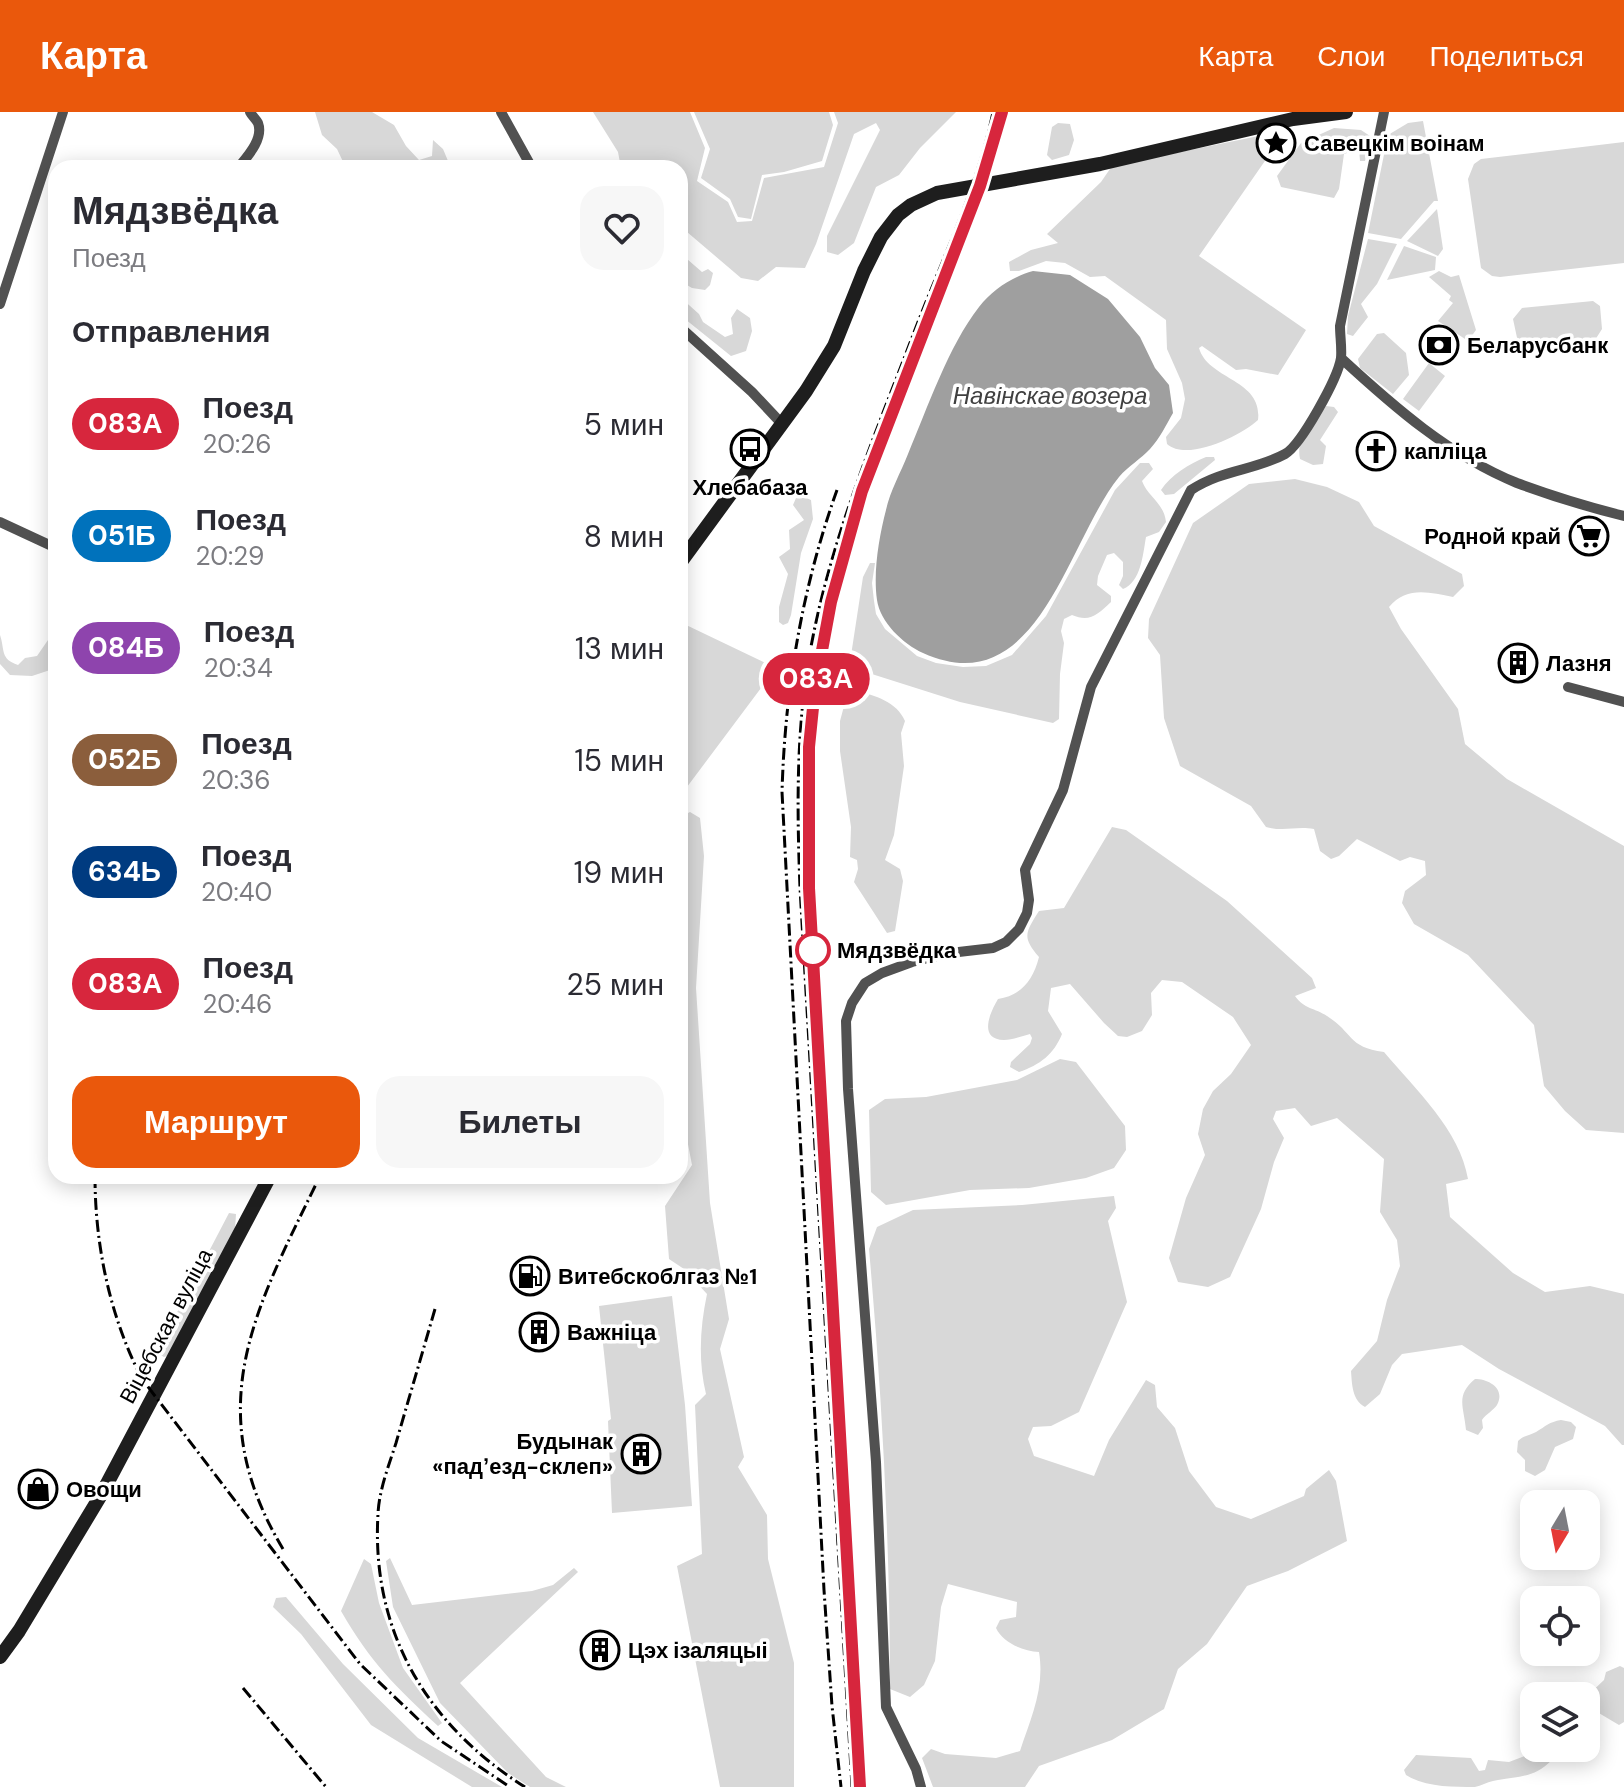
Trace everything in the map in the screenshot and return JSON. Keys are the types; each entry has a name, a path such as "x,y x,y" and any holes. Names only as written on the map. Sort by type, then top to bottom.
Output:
{"main road":[{"path":"688,552 783,425 834,346 881,237 898,215 924,197 1100,164 1293,119 1346,112"},
{"name":"Віцебская вуліца","path":"0,1657 101,1495 266,1184"}],"street":[{"path":"0,304 63,112"},
{"path":"244,160 258,135 258,124 250,112"},
{"path":"501,112 528,160"},
{"path":"921,1787 916,1769 886,1707 876,1462 848,1089 846,1021 852,1003 865,983 882,973 950,953 993,948 1006,942 1019,929 1029,900 1025,870 1063,790 1091,687 1191,490 1210,478 1288,453 1326,396 1341,358 1340,326 1384,112"},
{"path":"688,334 752,392 783,425"},
{"path":"1341,358 1391,404 1466,457 1516,482 1624,516"},
{"path":"0,522 48,544"},
{"path":"1568,687 1624,702"}],"shaded area":[{"path":"315,112 372,112 394,125 406,146 419,160 342,160 337,149 322,135"},
{"path":"593,112 690,112 705,148 697,181 728,202 737,222 752,221 764,178 824,167 838,123 834,112 956,112 920,148 899,175 876,187 854,243 838,255 827,252 827,236 880,130 876,123 854,134 805,268 776,267 758,281 741,278 688,233 688,160 620,160 618,152"},
{"path":"694,112 829,112 833,125 822,161 762,175 751,219 738,217 730,199 701,178 710,149"},
{"path":"1423,121 1438,201 1434,201 1401,239 1368,233 1388,135 1408,123"},
{"path":"1058,123 1070,124 1074,140 1069,155 1052,160 1047,155 1052,127"},
{"path":"1334,128 1361,130 1370,136 1365,161 1360,161 1359,149 1344,154 1339,189 1334,198 1281,187 1277,176 1301,143"},
{"path":"1273,133 1283,135 1199,256 1306,330 1278,375 1236,370 1202,346 1199,348 1204,359 1252,396 1257,406 1258,420 1214,445 1200,449 1176,449 1167,444 1166,437 1181,418 1185,399 1182,383 1167,349 1166,320 1105,276 1090,277 1065,263 1046,261 1019,271 1010,271 1009,262 1031,250 1058,243 1047,234 1101,182 1112,166"},
{"path":"433,140 443,149 448,160 419,160 432,156"},
{"path":"1624,142 1624,263 1500,277 1492,276 1481,268 1468,179 1474,164 1481,159"},
{"path":"1437,209 1443,249 1438,256 1407,241"},
{"path":"1368,239 1397,244 1377,284 1361,304 1368,317 1353,336 1347,334 1348,316"},
{"path":"1404,246 1436,257 1435,270 1387,280"},
{"path":"688,260 702,272 708,269 713,273 705,290 688,286"},
{"path":"1439,271 1451,277 1459,275 1476,330 1468,341 1438,321 1453,303 1449,300 1451,296 1429,277"},
{"path":"1593,301 1600,306 1602,329 1595,340 1531,350 1519,347 1513,319 1522,308"},
{"path":"688,304 703,322 725,337 733,334 731,318 737,309 750,318 752,331 746,351 731,356 688,321"},
{"path":"1384,333 1406,353 1409,375 1393,394 1360,368 1358,359 1377,334"},
{"path":"1429,363 1445,376 1419,411 1403,399"},
{"path":"1326,406 1334,407 1338,412 1320,440 1326,446 1323,464 1313,465 1300,459 1300,444"},
{"path":"1206,457 1214,457 1215,460 1174,494 1165,495 1161,490 1170,480"},
{"path":"1140,463 1149,463 1153,469 1142,481 1165,515 1166,522 1159,532 1146,537 1140,567 1129,585 1123,589 1119,585 1123,562 1114,553 1107,555 1097,585 1111,596 1111,602 1093,616 1084,618 1072,615 1064,619 1059,719 1053,723 960,702 856,669 850,662 863,577 870,563 875,563 872,583 876,614 885,629 917,656 963,667 986,666 1012,655 1046,616 1115,490"},
{"path":"1295,479 1327,487 1359,502 1374,526 1462,574 1464,586 1453,597 1427,592 1410,593 1389,607 1458,709 1465,744 1507,779 1624,846 1624,1133 1586,1130 1565,1111 1544,1086 1534,1025 1468,955 1414,924 1402,903 1405,891 1426,875 1425,861 1410,857 1400,861 1357,839 1339,856 1331,859 1320,851 1314,829 1266,827 1251,806 1180,766 1164,718 1160,655 1148,638 1149,619 1193,523 1249,484"},
{"path":"796,498 811,500 813,519 801,553 791,615 788,623 783,625 779,622 779,607 788,574 779,557 790,549 789,530 804,520 793,505"},
{"path":"688,626 776,668 688,786"},
{"path":"0,635 6,657 18,665 25,658 37,656 48,640 48,671 32,676 10,675 0,664"},
{"path":"856,691 891,704 905,721 901,733 904,766 894,835 885,860 900,869 903,881 895,931 887,933 854,882 857,860 850,857 851,827 840,751 840,721 847,695"},
{"path":"688,813 700,818 704,856 696,988 710,1203 729,1319 720,1349 744,1457 738,1467 767,1515 768,1559 794,1663 794,1787 720,1787 677,1566 702,1554 695,1405 706,1394 701,1344 707,1294 684,1269 669,1259 665,1206 679,1184 688,1184 688,1171 692,1165 688,1144"},
{"path":"1112,827 1126,830 1227,901 1312,978 1316,988 1295,996 1298,1000 1336,1022 1363,1047 1384,1052 1446,1127 1463,1161 1468,1179 1446,1184 1450,1217 1513,1273 1545,1292 1590,1286 1624,1294 1624,1445 1605,1426 1499,1369 1462,1345 1402,1354 1392,1365 1380,1394 1365,1407 1357,1400 1351,1371 1377,1341 1387,1300 1400,1266 1397,1240 1380,1212 1384,1159 1337,1118 1311,1126 1295,1108 1276,1111 1273,1119 1284,1138 1261,1209 1230,1277 1208,1287 1178,1282 1169,1258 1186,1198 1205,1155 1198,1134 1203,1109 1213,1091 1231,1074 1251,1045 1233,1017 1182,982 1162,980 1151,993 1152,1015 1142,1031 1127,1037 1118,1036 1070,984 1051,988 1048,1011 1062,1034 1045,1058 1019,1072 1010,1067 1011,1062 1030,1044 1030,1034 1004,1040 991,1035 988,1030 998,999 1020,990 1033,973 1039,957 1027,935 1034,918 1039,911 1064,908"},
{"path":"1060,1059 1076,1062 1125,1126 1126,1150 1114,1168 1086,1178 1029,1188 970,1190 886,1205 871,1192 869,1110 885,1099 926,1097 1017,1080"},
{"path":"1114,1196 1116,1208 1108,1221 1127,1302 1079,1412 1051,1426 1033,1427 1028,1439 1034,1456 1094,1476 1109,1440 1146,1380 1155,1385 1157,1407 1175,1428 1189,1471 1216,1507 1251,1519 1304,1496 1306,1489 1329,1470 1336,1481 1347,1541 1288,1571 1247,1586 1207,1644 1178,1669 1164,1709 1112,1740 1039,1766 1025,1787 933,1787 922,1758 931,1749 945,1754 996,1758 1020,1751 1039,1691 1039,1652 1014,1645 1003,1638 996,1628 1000,1620 1016,1617 1017,1602 948,1584 941,1607 935,1661 924,1685 910,1697 890,1689 884,1469 869,1249 877,1227 913,1210 1022,1205"},
{"path":"229,1213 236,1214 235,1229 170,1355 164,1357 159,1354 160,1345"},
{"path":"672,1296 685,1405 692,1506 612,1513 608,1421 611,1419 599,1306"},
{"path":"1475,1379 1490,1383 1499,1394 1497,1405 1482,1420 1483,1428 1478,1435 1466,1430 1462,1402 1465,1391"},
{"path":"1561,1420 1571,1422 1576,1427 1573,1439 1555,1447 1545,1470 1535,1476 1525,1471 1525,1460 1517,1452 1518,1441"},
{"path":"390,1558 412,1605 532,1591 553,1585 574,1568 578,1572 460,1683 546,1777 566,1787 530,1787 508,1773 440,1703 393,1607 386,1561"},
{"path":"364,1559 371,1564 379,1603 403,1668 442,1723 438,1726 385,1673 341,1611"},
{"path":"286,1597 343,1664 418,1738 502,1787 472,1787 371,1725 301,1634 273,1607 276,1598"},
{"path":"1620,1666 1624,1668 1624,1722 1619,1725 1600,1714 1600,1684 1606,1672"},
{"path":"1416,1755 1471,1758 1479,1771 1485,1770 1488,1760 1509,1762 1520,1758 1520,1762 1550,1762 1524,1776 1475,1787 1430,1784 1413,1779 1404,1770"}],"water":[{"name":"Навінскае возера","path":"1033,271 1070,275 1108,299 1140,337 1155,368 1169,385 1173,413 1154,445 1126,469 1100,505 1045,608 1022,637 995,656 962,663 915,649 900,638 883,616 877,600 876,578 881,532 893,489 939,378 968,322 997,289"}],"railway":[{"path":"852,1787 800,888 798,801 802,715 817,616 840,534 883,414 968,197 993,112"},
{"path":"837,490 814,564 791,677 782,792 824,1590 841,1787"},
{"path":"95,1184 106,1280 121,1331 142,1379 360,1664 441,1741 510,1787"},
{"path":"283,1549 258,1498 244,1449 240,1403 246,1359 258,1315 275,1270 316,1184"},
{"path":"435,1309 380,1496 378,1557 384,1598 412,1672 434,1704 460,1735 525,1787"},
{"path":"243,1688 326,1787"}],"train":[{"name":"083А","path":"860,1787 809,888 809,747 825,631 854,515 980,186 1002,112"}],"place":[{"name":"Савецкім воінам","path":"1276,143"},
{"name":"Беларусбанк","path":"1439,345"},
{"name":"Хлебабаза","path":"750,449"},
{"name":"капліца","path":"1376,451"},
{"name":"Родной край","path":"1589,536"},
{"name":"Лазня","path":"1518,663"},
{"name":"Мядзвёдка","path":"813,950"},
{"name":"Витебскоблгаз №1","path":"530,1276"},
{"name":"Важніца","path":"539,1332"},
{"name":"Будынак «падʼезд-склеп»","path":"641,1454"},
{"name":"Овощи","path":"38,1489"},
{"name":"Цэх ізаляцыі","path":"600,1650"}]}
